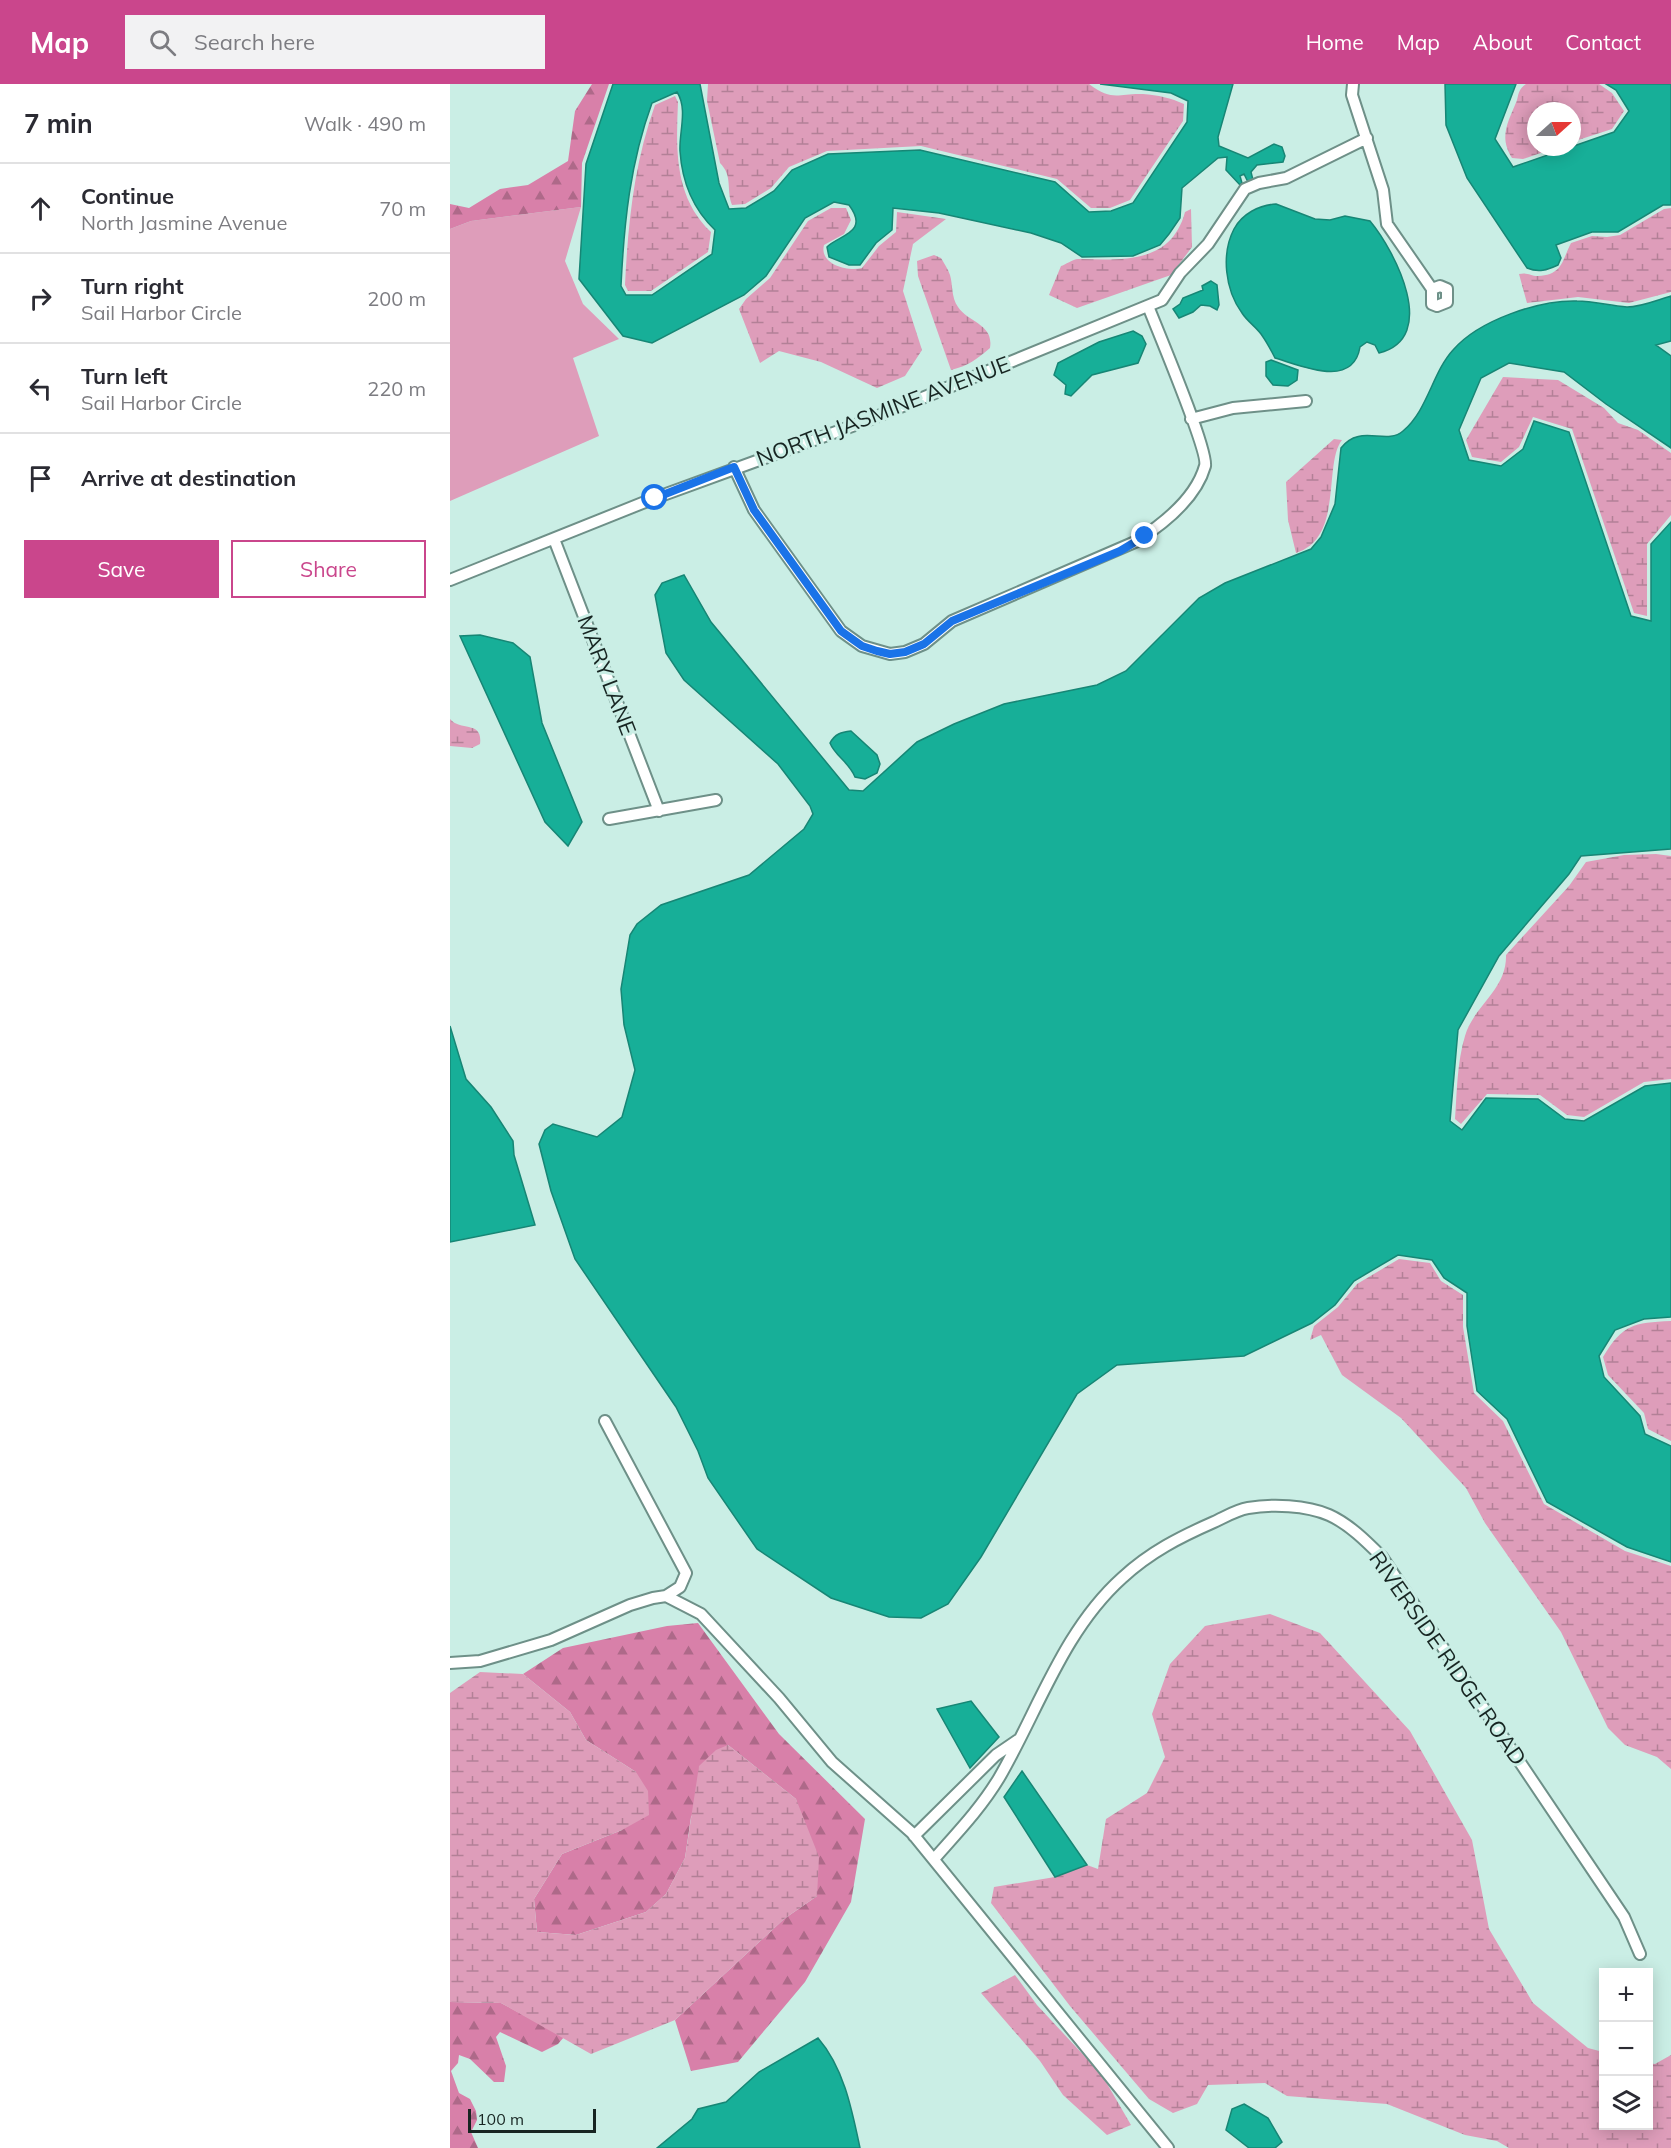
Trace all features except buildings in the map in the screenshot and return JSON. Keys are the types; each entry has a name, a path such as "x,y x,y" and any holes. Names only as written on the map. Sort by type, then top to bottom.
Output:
{"street":[{"path":"1353,84 1352,94 1383,190 1387,224 1432,289"},
{"name":"NORTH JASMINE AVENUE","path":"450,580 734,467 834,433 1148,306 1166,296 1180,273 1208,244 1245,189 1259,183 1286,178 1367,138"},
{"path":"734,467 754,510 841,631 862,646 890,654 905,652 924,644 952,621 1120,551 1159,526 1196,485 1206,464 1201,440 1148,306"},
{"path":"1191,419 1233,408 1306,401"},
{"name":"MARY LANE","path":"554,538 659,811"},
{"path":"609,819 716,800"},
{"path":"450,1663 480,1660 550,1640 630,1605 666,1596 680,1587 686,1573 605,1421"},
{"name":"RIVERSIDE RIDGE ROAD","path":"934,1859 974,1815 998,1779 1059,1662 1086,1619 1121,1579 1163,1545 1248,1508 1291,1506 1328,1514 1354,1530 1382,1557 1624,1917 1640,1954"},
{"path":"666,1596 700,1614 779,1698 832,1762 914,1836 1168,2148"},
{"name":"RIVERSIDE RIDGE ROAD","path":"914,1836 996,1755 1020,1738"}],"green space":[{"path":"592,84 609,84 582,163 581,207 471,221 450,229 450,204 469,208 500,189 528,185 568,161 575,111"},
{"path":"708,84 1089,84 1110,95 1149,94 1179,102 1184,104 1183,121 1130,200 1110,208 1091,208 1057,179 921,146 827,151 789,167 771,188 745,204 732,205 727,173 720,163 707,101"},
{"path":"1526,84 1599,84 1612,93 1624,111 1612,129 1581,139 1581,102 1527,102 1527,156 1532,156 1523,159 1512,158 1505,136 1522,87"},
{"path":"675,96 678,102 677,137 680,172 690,204 711,232 708,252 651,291 628,291 625,285 628,239 633,194 642,149 655,105"},
{"path":"581,207 565,261 583,304 619,339 573,358 599,436 450,501 450,229 471,221"},
{"path":"831,208 846,208 851,220 844,234 824,245 824,252 830,262 849,269 862,268 879,246 896,232 897,212 946,219 913,244 903,291 922,350 905,376 877,388 821,362 779,351 760,363 739,309 746,299 770,278 808,221"},
{"path":"1671,208 1671,292 1629,303 1578,297 1527,303 1519,274 1538,276 1552,273 1560,266 1571,243 1592,236 1620,235 1664,209"},
{"path":"1191,209 1192,247 1171,275 1077,308 1049,295 1061,266 1076,259 1127,259 1156,250 1168,242 1178,229 1185,212"},
{"path":"934,255 941,258 948,271 958,307 985,329 990,340 990,348 981,356 951,370 918,276 917,261"},
{"path":"1503,377 1558,380 1604,408 1618,423 1638,430 1671,453 1671,515 1647,544 1647,616 1634,613 1572,429 1533,417 1519,447 1501,462 1472,457 1466,440"},
{"path":"1334,439 1342,440 1334,466 1327,517 1321,532 1311,545 1296,553 1288,520 1286,482"},
{"path":"450,719 460,725 475,729 480,737 480,744 472,748 450,746"},
{"path":"1624,855 1671,856 1671,1079 1644,1082 1584,1117 1567,1115 1540,1095 1487,1094 1461,1124 1455,1119 1462,1046 1469,1025 1501,978 1506,955 1569,886 1586,862"},
{"path":"1399,1259 1430,1263 1441,1281 1463,1295 1463,1327 1474,1393 1503,1421 1544,1504 1625,1551 1671,1566 1671,1769 1657,1757 1625,1745 1608,1728 1561,1632 1485,1523 1466,1488 1401,1418 1342,1375 1321,1335 1310,1340 1314,1326 1338,1307 1357,1284"},
{"path":"1671,1321 1671,1441 1648,1429 1644,1413 1608,1375 1603,1357 1617,1338 1630,1327"},
{"path":"1270,1614 1320,1633 1410,1731 1472,1840 1489,1929 1533,2003 1588,2048 1599,2051 1599,2130 1653,2130 1653,2064 1671,2055 1671,2148 1509,2148 1497,2141 1465,2135 1387,2104 1287,2096 1265,2083 1208,2085 1197,2104 1173,2113 1149,2099 1070,2006 991,1903 994,1887 1055,1877 1087,1865 1098,1869 1106,1819 1147,1793 1165,1757 1152,1714 1170,1664 1205,1626"},
{"path":"698,1623 779,1734 865,1819 851,1902 805,1982 738,2062 691,2071 675,2020 784,1919 817,1896 796,1799 728,1745 691,1817 685,1858 666,1894 646,1912 576,1935 537,1932 534,1899 562,1854 622,1830 636,1772 586,1740 570,1712 523,1674 563,1648 667,1626"},
{"path":"480,1672 523,1674 570,1712 586,1740 636,1772 648,1791 649,1815 622,1830 562,1854 534,1899 537,1932 576,1935 646,1912 666,1894 685,1858 699,1766 716,1750 728,1745 796,1799 819,1857 817,1896 784,1919 675,2020 591,2054 501,2003 450,2002 450,1693"},
{"path":"1015,1975 1037,2005 1102,2075 1131,2125 1107,2135 1063,2095 1040,2061 981,1993"},
{"path":"450,2002 501,2003 564,2037 558,2044 542,2052 500,2032 496,2037 506,2066 504,2082 494,2082 470,2059 459,2055 458,2063 451,2071 459,2093 470,2099 476,2111 477,2120 471,2132 478,2148 450,2148"}],"shaded area":[{"path":"613,84 700,84 719,183 729,209 746,208 774,191 792,170 828,154 920,150 1055,182 1089,212 1111,211 1133,203 1187,122 1188,101 1171,93 1100,84 1233,84 1218,137 1219,146 1248,158 1274,144 1282,147 1285,156 1283,162 1257,165 1251,172 1253,180 1248,182 1244,174 1240,176 1242,183 1240,185 1226,170 1227,157 1218,158 1182,188 1180,218 1160,245 1133,256 1082,257 1061,243 1031,233 939,213 893,208 892,230 876,243 860,265 849,265 829,257 827,247 850,232 856,222 855,214 849,205 834,202 805,218 766,276 744,295 652,343 623,336 579,279 586,164","holes":["677,92 683,113 680,151 683,173 695,204 715,230 712,254 652,295 626,295 621,286 626,216 633,171 644,126 652,103"]},
{"path":"1445,84 1516,84 1495,139 1513,167 1545,156 1581,156 1581,143 1614,132 1629,111 1616,90 1606,84 1671,84 1671,205 1663,205 1618,232 1592,232 1556,245 1561,258 1558,265 1539,271 1531,270 1527,268 1467,178 1446,125"},
{"path":"1276,204 1315,219 1330,220 1345,216 1370,221 1391,252 1407,293 1410,313 1407,330 1397,344 1379,353 1375,345 1367,342 1360,347 1355,360 1348,368 1337,371 1312,369 1275,358 1261,334 1236,304 1229,283 1226,260 1230,239 1237,224 1257,208"},
{"path":"1211,281 1217,285 1219,305 1217,310 1201,305 1193,312 1179,318 1173,309 1180,304 1183,298 1203,290 1202,286"},
{"path":"1671,296 1671,341 1656,345 1671,356 1671,448 1564,372 1509,363 1481,378 1459,430 1469,460 1501,466 1523,449 1534,421 1569,432 1631,616 1651,621 1651,544 1671,522 1671,849 1581,856 1569,874 1499,956 1458,1030 1450,1121 1462,1130 1486,1098 1538,1099 1565,1119 1584,1121 1645,1086 1671,1083 1671,1317 1644,1319 1615,1330 1599,1356 1604,1377 1640,1416 1645,1434 1671,1446 1671,1562 1627,1547 1547,1502 1507,1419 1477,1391 1467,1326 1467,1293 1444,1278 1432,1260 1398,1255 1354,1281 1335,1305 1312,1323 1244,1356 1117,1365 1077,1394 981,1557 948,1604 921,1618 889,1617 831,1598 757,1549 708,1478 698,1451 676,1407 575,1259 551,1191 539,1144 545,1130 553,1124 597,1137 622,1117 635,1070 624,1025 621,989 630,935 637,924 661,905 749,875 804,829 813,814 810,806 778,764 684,680 666,653 655,595 662,583 684,575 711,622 849,790 863,791 917,742 954,724 1004,704 1097,685 1126,671 1199,598 1225,583 1311,549 1321,537 1335,504 1341,448 1356,437 1389,436 1403,431 1418,413 1446,359 1464,339 1478,330 1510,314 1545,304 1577,301 1632,307"},
{"path":"1133,331 1142,336 1146,344 1138,363 1092,375 1071,396 1065,394 1066,385 1054,375 1058,363 1099,342"},
{"path":"1271,360 1298,370 1297,380 1288,386 1273,385 1266,376 1266,362"},
{"path":"480,635 513,643 530,657 542,723 582,822 568,846 545,822 460,636"},
{"path":"851,731 877,755 880,764 877,773 865,779 855,777 830,743 839,734"},
{"path":"450,1026 466,1079 491,1107 513,1141 514,1155 535,1225 450,1242"},
{"path":"971,1701 999,1737 970,1768 937,1709"},
{"path":"1022,1771 1087,1865 1055,1877 1004,1797"},
{"path":"818,2038 841,2076 860,2148 657,2148 692,2119 698,2109 726,2102 759,2072"},
{"path":"1244,2104 1268,2118 1282,2142 1275,2148 1249,2148 1226,2130 1232,2109"}],"route":[{"path":"655,498 734,467 748,501 841,631 862,646 890,654 905,652 924,644 952,621 1120,551 1145,536"}]}
